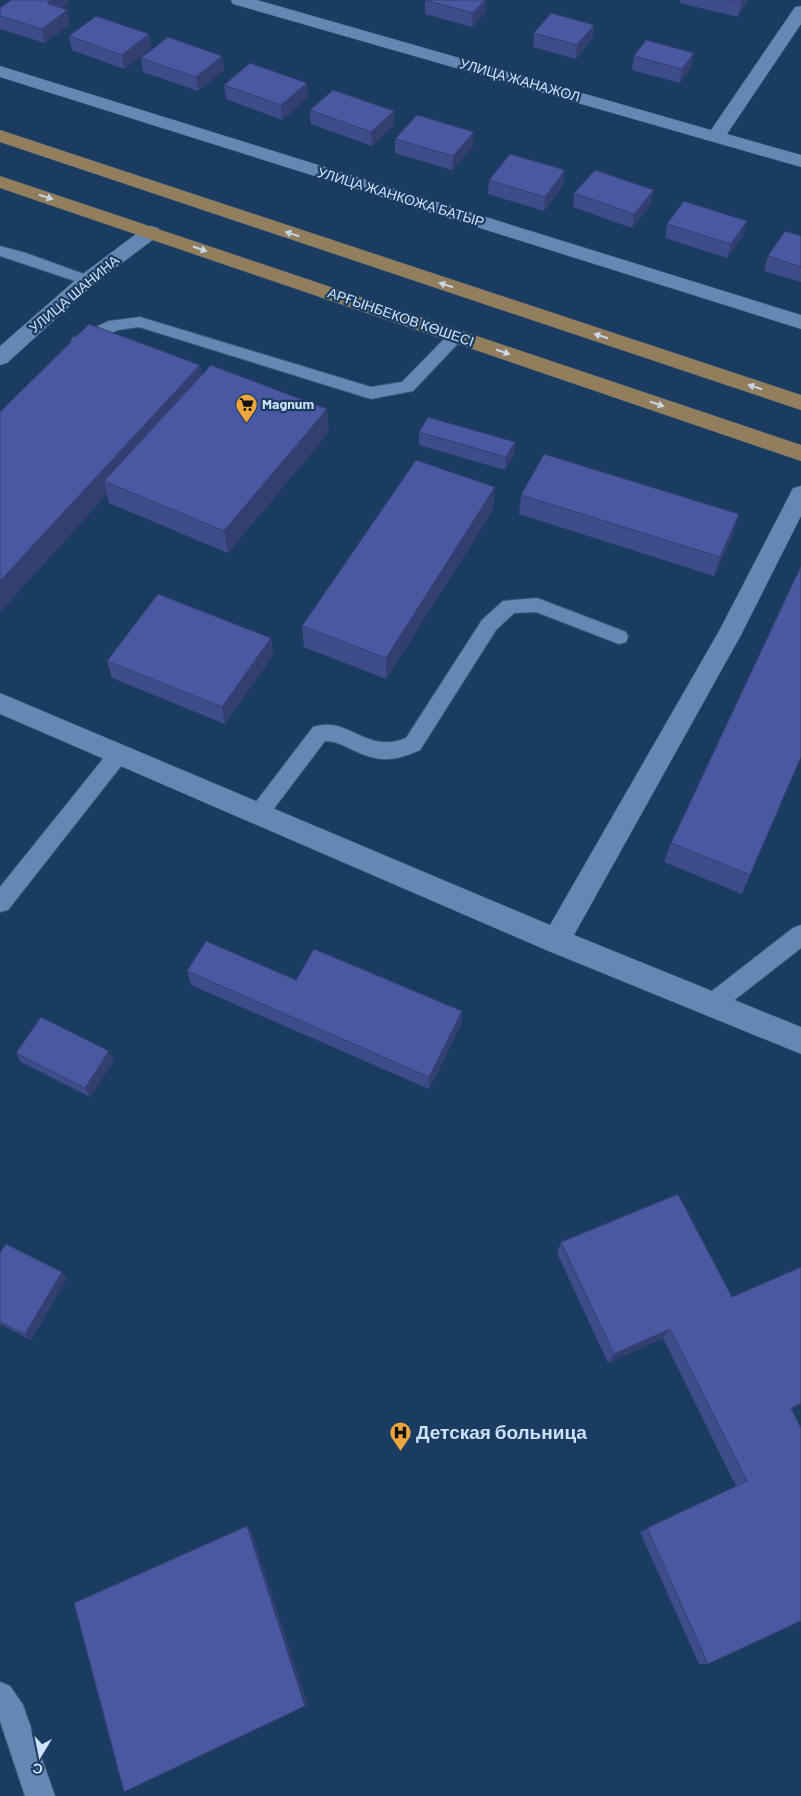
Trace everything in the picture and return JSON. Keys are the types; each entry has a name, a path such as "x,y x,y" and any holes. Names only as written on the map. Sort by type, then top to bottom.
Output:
{"main road":[{"path":"0,136 801,403"},
{"name":"АРҒЫНБЕКОВ КӨШЕСІ","path":"0,182 801,453"}],"street":[{"name":"УЛИЦА ЖАНАЖОЛ","path":"240,0 801,161"},
{"path":"716,136 801,11"},
{"name":"УЛИЦА ЖАНКОЖА БАТЫР","path":"0,72 801,322"},
{"name":"УЛИЦА ШАНИНА","path":"0,358 87,280 151,232"},
{"path":"556,941 729,635 801,494"},
{"path":"0,703 556,941 801,1041"}],"lane":[{"path":"0,251 21,256 87,280"},
{"path":"66,355 80,341 115,325 140,322 371,393 406,387 458,336"},
{"path":"259,813 320,733 337,734 380,753 397,752 413,744 489,625 510,606 537,605 619,637"},
{"path":"0,903 118,755"},
{"path":"712,1005 801,935"},
{"path":"0,1696 13,1715 40,1796"}],"building":[{"path":"11,0 51,0 47,3 67,10 42,29 0,16 0,8"},
{"path":"425,0 485,0 473,13"},
{"path":"730,0 742,0 741,3"},
{"path":"551,13 594,25 577,45 534,33"},
{"path":"96,16 149,34 122,55 69,36"},
{"path":"168,37 222,56 196,77 141,58"},
{"path":"646,40 694,53 682,69 634,56"},
{"path":"250,63 307,83 281,105 224,85"},
{"path":"333,90 394,111 371,132 310,110"},
{"path":"417,115 474,132 453,156 395,139"},
{"path":"510,154 565,170 545,197 489,180"},
{"path":"595,170 654,190 634,214 574,193"},
{"path":"684,201 747,221 731,244 667,224"},
{"path":"785,231 801,236 801,267 768,256"},
{"path":"89,324 200,365 0,581 0,412"},
{"path":"211,365 327,409 224,531 104,481"},
{"path":"428,417 515,442 506,457 419,432"},
{"path":"544,454 739,514 720,557 521,495"},
{"path":"416,460 495,487 386,658 302,626"},
{"path":"801,566 801,757 750,875 671,843"},
{"path":"158,594 271,638 222,707 107,661"},
{"path":"206,941 296,980 314,949 462,1011 429,1077 187,971"},
{"path":"41,1017 109,1051 85,1088 16,1053"},
{"path":"678,1194 732,1297 801,1267 801,1403 791,1408 801,1428 801,1621 708,1664 647,1528 747,1481 670,1329 614,1354 561,1242"},
{"path":"6,1244 62,1272 25,1334 0,1322 0,1253"},
{"path":"247,1526 305,1706 124,1792 74,1603"}],"place":[{"name":"Magnum","path":"246,423"},
{"name":"Детская больница","path":"400,1451"}]}
